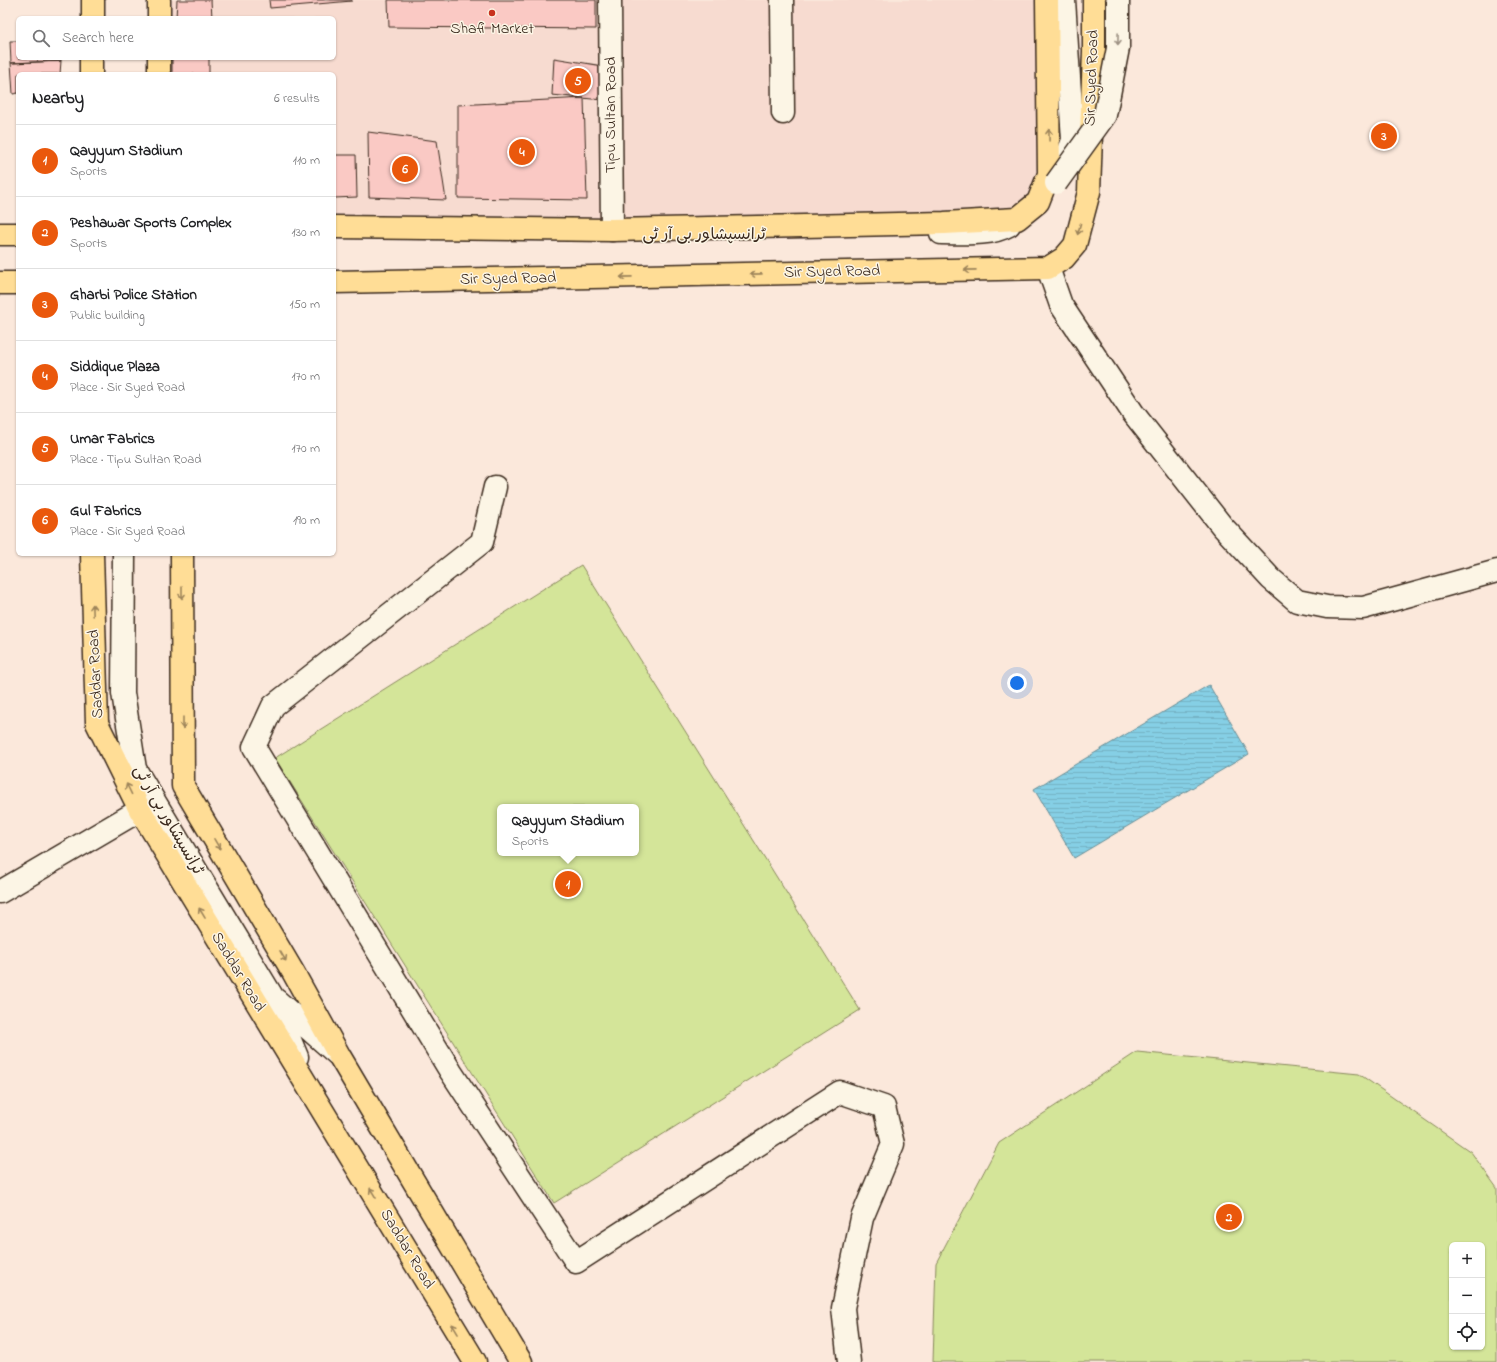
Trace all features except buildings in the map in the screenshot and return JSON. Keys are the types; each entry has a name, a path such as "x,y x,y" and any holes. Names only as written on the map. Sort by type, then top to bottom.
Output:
{"main road":[{"path":"93,0 93,16"},
{"path":"159,16 160,0"},
{"path":"336,227 612,230 944,223 1017,219 1038,202 1049,174 1047,0"},
{"name":"Sir Syed Road","path":"336,282 1048,268 1064,258 1075,245 1089,192 1094,52 1094,0"},
{"path":"91,60 91,72"},
{"path":"159,60 159,72"},
{"path":"0,283 16,283"},
{"name":"Saddar Road","path":"92,556 97,723 140,810 475,1362"},
{"path":"182,556 183,786 293,972 340,1057 521,1362"}],"street":[{"name":"Tipu Sultan Road","path":"610,0 612,230"},
{"path":"782,0 783,113"},
{"name":"ٹرانسپشاور بی آر ٹی","path":"1056,183 1065,165 1073,140 1064,0"},
{"name":"ٹرانسپشاور بی آر ٹی","path":"336,238 978,232 1000,230 1029,214 1056,183 1105,115 1118,48 1118,0"},
{"path":"1048,268 1061,305 1134,413 1222,526 1271,579 1297,601 1327,607 1363,608 1497,571"},
{"path":"495,487 482,542 273,706 254,748 451,1072 576,1262 840,1092 884,1107 893,1144 862,1218 843,1308 849,1362"},
{"name":"ٹرانسپشاور بی آر ٹی","path":"124,556 123,693 135,769 272,996 309,1087"},
{"path":"0,892 140,810"},
{"name":"ٹرانسپشاور بی آر ٹی","path":"272,996 340,1057"}],"shaded area":[{"path":"157,0 1047,0 1049,174 1017,219 336,225 336,72 157,72 157,60 336,60 336,16 157,16"}],"green space":[{"path":"581,565 860,1010 554,1203 275,758"},
{"path":"1137,1052 1359,1074 1471,1152 1497,1188 1497,1362 933,1362 936,1263 999,1143"}],"water":[{"path":"1209,685 1249,754 1074,858 1034,789"}],"place":[{"name":"Shafi Market","path":"492,13"},
{"name":"Umar Fabrics","path":"578,81"},
{"name":"Gharbi Police Station","path":"1384,136"},
{"name":"Siddique Plaza","path":"522,152"},
{"name":"Gul Fabrics","path":"405,169"},
{"name":"Qayyum Stadium","path":"568,884"},
{"name":"Peshawar Sports Complex","path":"1229,1217"}]}
